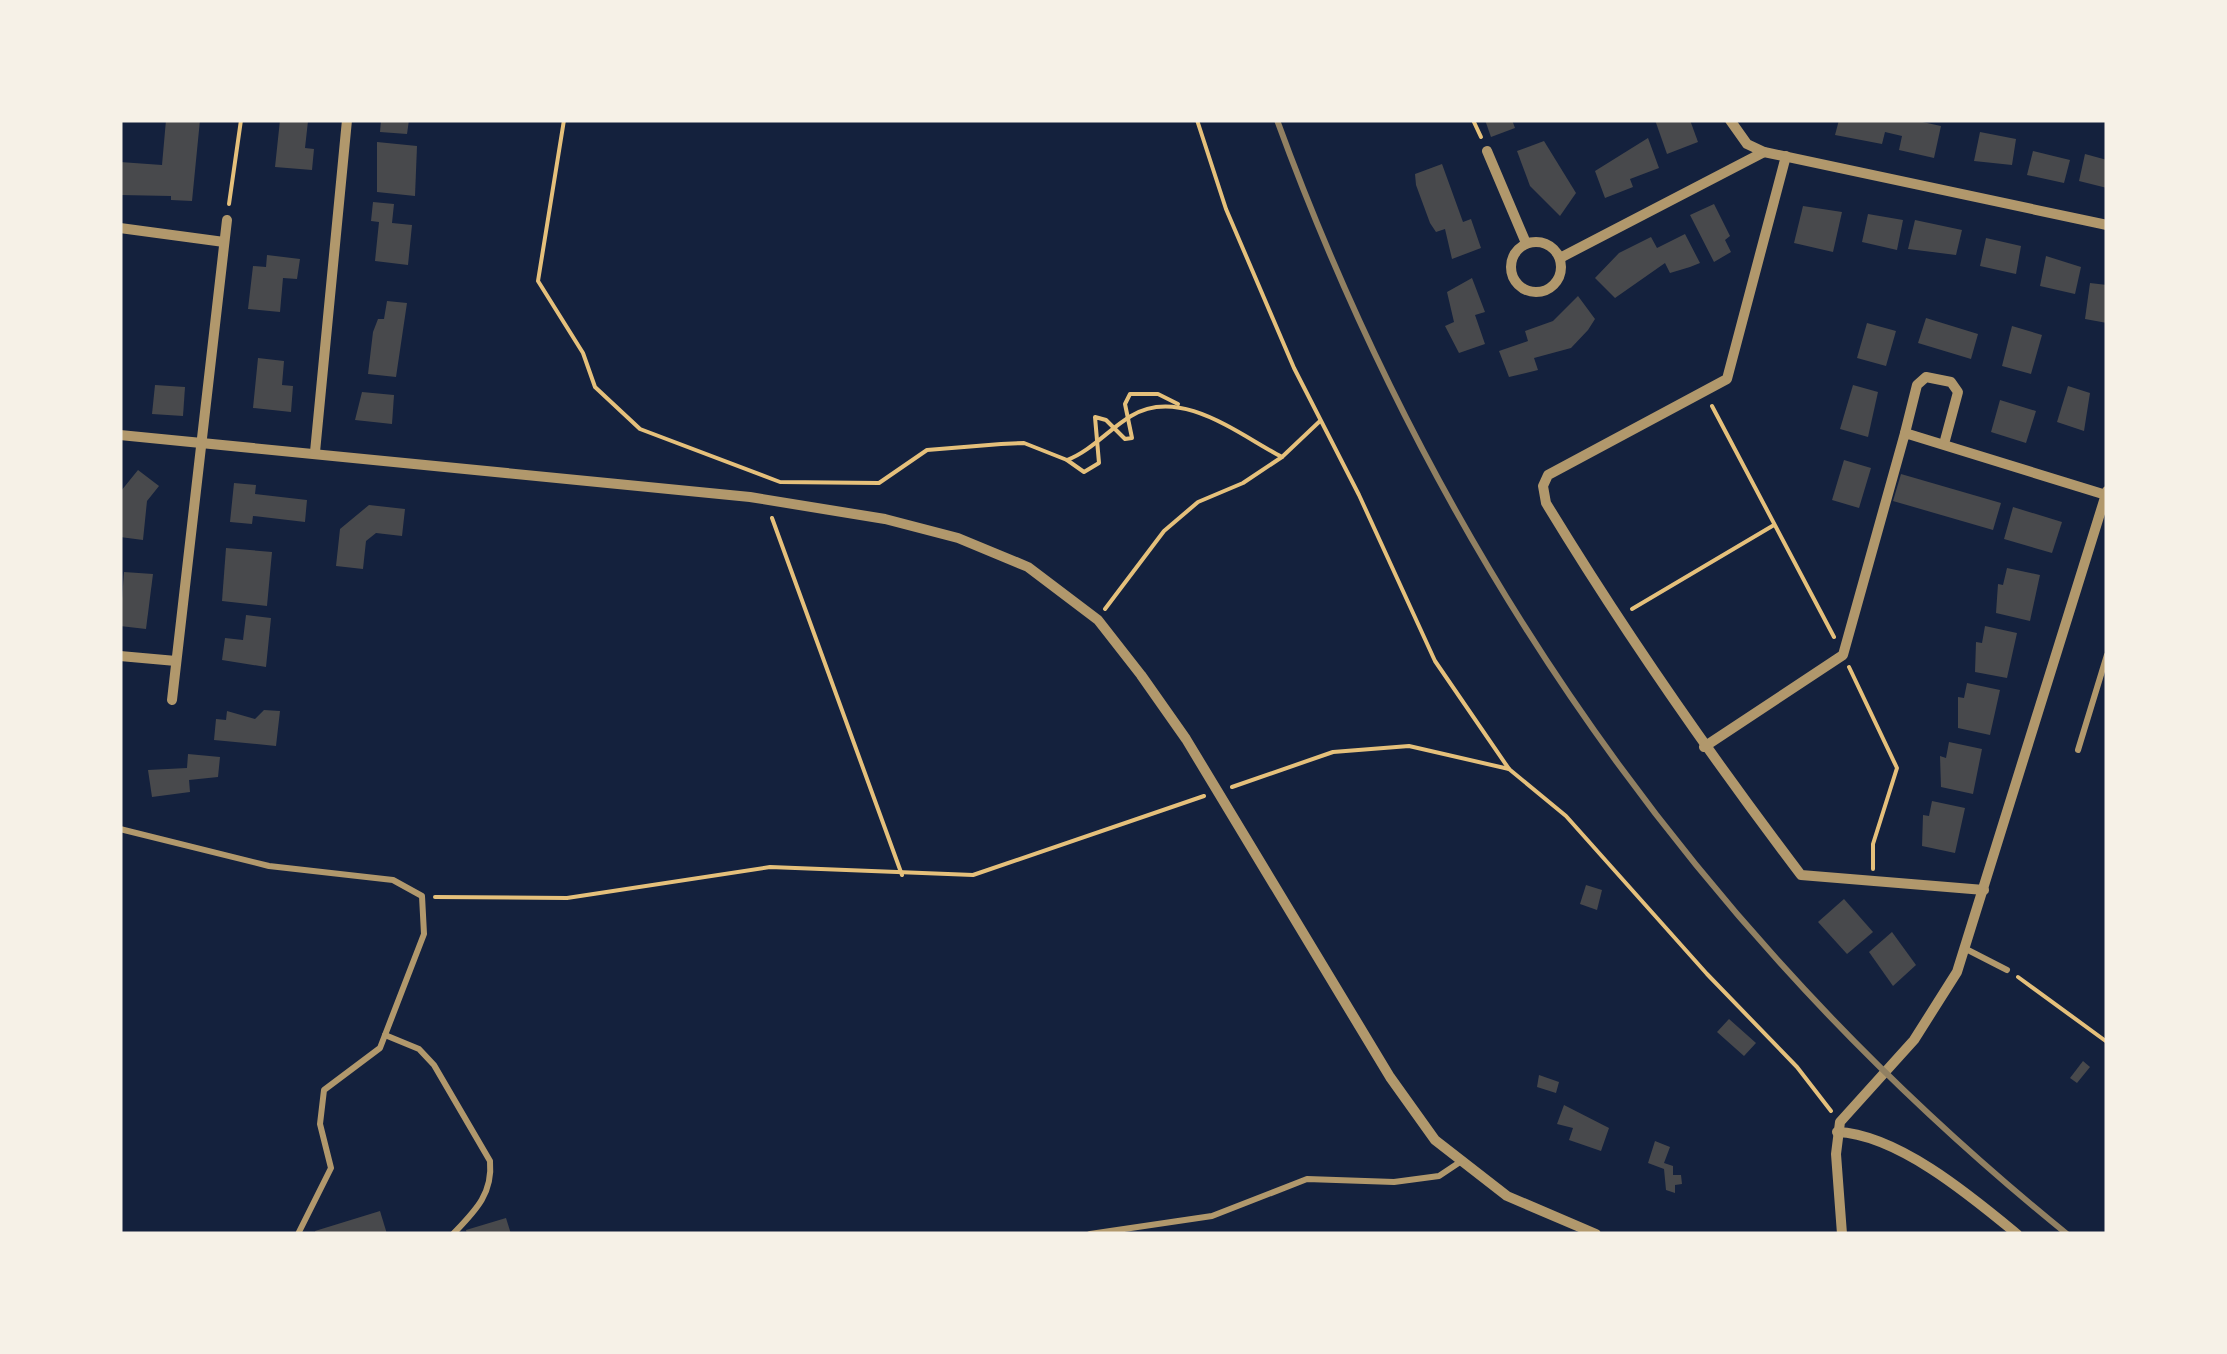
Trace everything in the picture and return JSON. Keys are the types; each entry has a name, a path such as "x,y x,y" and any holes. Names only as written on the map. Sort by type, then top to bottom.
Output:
{"street":[{"path":"315,452 347,120"},
{"path":"1730,120 1747,144 1764,152 2107,225"},
{"path":"1486,150 1526,244"},
{"path":"1560,258 1764,152"},
{"path":"1786,156 1734,366 1727,379 1548,474 1543,486 1546,504 1616,619 1704,748 1801,875 1984,890"},
{"path":"172,700 226,220"},
{"path":"120,228 224,242"},
{"path":"1526,244 1550,246 1560,258 1560,275 1550,288 1526,290 1511,271 1514,254 1526,244"},
{"path":"1704,748 1844,656 1917,385 1926,377 1951,382 1958,392 1944,444"},
{"path":"1842,1234 1839,1127 1857,1099 1914,1040 1947,992 1966,949 2106,493 1905,433"},
{"path":"120,435 765,499 885,519 958,538 1028,567 1098,620 1163,707 1390,1077 1435,1140 1507,1196 1596,1234"},
{"path":"120,656 176,661"},
{"path":"1839,1127 1898,1148 2017,1234"}],"lane":[{"path":"2078,750 2107,655"},
{"path":"120,829 283,868 393,880 422,896 424,934 380,1048 324,1090 320,1124 331,1168 298,1234"},
{"path":"1966,949 2006,970"},
{"path":"385,1036 419,1049 434,1065 490,1161 486,1198 454,1234"},
{"path":"1090,1234 1212,1216 1307,1180 1394,1182 1440,1176 1460,1162"}],"path":[{"path":"226,220 241,120"},
{"path":"564,120 538,281 584,354 594,387 640,429 780,482 878,483 927,450 1001,444 1024,444 1067,460 1084,472 1093,470 1102,453 1095,417 1125,439 1132,438 1125,404 1130,394 1158,394 1282,457"},
{"path":"1197,120 1226,209 1320,421 1359,494 1435,661 1509,769 1566,816 1707,974 1797,1067 1839,1127"},
{"path":"1473,120 1486,150"},
{"path":"1705,393 1844,656 1897,768 1873,844 1873,880"},
{"path":"1067,460 1129,417 1152,406 1178,404"},
{"path":"1098,620 1164,531 1198,502 1244,483 1282,457 1320,421"},
{"path":"765,499 902,875"},
{"path":"1616,619 1774,524"},
{"path":"422,896 478,901 567,898 770,867 973,875 1333,752 1410,746 1509,769"},
{"path":"2006,970 2107,1042"}],"building":[{"path":"166,120 200,120 192,201 171,200 171,196 120,195 120,162 162,165"},
{"path":"280,120 308,121 305,148 314,149 312,170 275,167"},
{"path":"381,120 409,120 407,134 380,132"},
{"path":"1485,120 1512,120 1515,128 1491,137"},
{"path":"1655,120 1690,120 1698,142 1667,154"},
{"path":"1839,120 1913,120 1941,126 1934,158 1899,150 1902,136 1885,132 1882,144 1835,135"},
{"path":"1980,132 2016,139 2012,165 1974,161"},
{"path":"1648,138 1659,168 1630,179 1633,187 1605,198 1595,171"},
{"path":"1544,141 1576,193 1560,216 1530,186 1517,151"},
{"path":"377,142 417,146 415,196 377,192"},
{"path":"2033,151 2070,160 2064,183 2027,175"},
{"path":"2085,154 2107,160 2107,188 2079,181"},
{"path":"1442,164 1463,222 1471,219 1481,248 1452,259 1445,229 1436,232 1430,223 1416,185 1415,174"},
{"path":"373,202 394,204 392,223 412,225 408,265 375,261 379,222 371,221"},
{"path":"1714,204 1730,236 1725,240 1731,252 1714,262 1690,215"},
{"path":"1803,206 1842,212 1833,252 1794,243"},
{"path":"1868,214 1903,220 1897,250 1862,242"},
{"path":"1915,220 1962,230 1956,255 1908,249"},
{"path":"1685,234 1700,263 1670,273 1665,263 1615,298 1595,278 1619,253 1651,237 1657,248"},
{"path":"1986,238 2021,246 2016,274 1980,266"},
{"path":"267,255 300,259 297,279 283,278 280,312 248,309 253,266 266,267"},
{"path":"2046,256 2081,267 2075,294 2040,286"},
{"path":"1472,278 1485,312 1475,315 1485,344 1459,353 1445,326 1454,322 1447,292"},
{"path":"2090,283 2107,285 2107,323 2085,319"},
{"path":"1578,296 1595,319 1588,330 1571,348 1534,358 1538,370 1509,377 1499,351 1528,341 1525,331 1553,321"},
{"path":"387,301 407,303 396,377 368,374 373,332 378,319 384,319"},
{"path":"1926,318 1978,334 1971,359 1918,343"},
{"path":"1867,323 1896,331 1886,366 1857,358"},
{"path":"2012,326 2042,335 2031,374 2002,366"},
{"path":"258,358 284,361 282,385 293,386 291,412 253,408"},
{"path":"155,385 185,387 183,416 152,414"},
{"path":"1853,385 1878,392 1868,437 1840,429"},
{"path":"2068,386 2090,393 2084,431 2057,422"},
{"path":"362,392 394,395 392,424 355,420"},
{"path":"2000,400 2036,411 2026,443 1991,432"},
{"path":"1844,460 1871,468 1859,508 1832,500"},
{"path":"138,470 159,486 147,501 143,540 120,537 121,491"},
{"path":"1901,474 2001,503 1993,530 1893,501"},
{"path":"234,483 256,485 255,494 307,500 305,522 253,516 252,524 230,522"},
{"path":"369,505 405,509 402,536 376,533 366,541 363,569 336,566 340,529"},
{"path":"2013,507 2062,522 2052,553 2004,539"},
{"path":"226,548 272,552 267,606 222,601"},
{"path":"2007,568 2040,575 2030,621 1996,613 1998,584 2003,585"},
{"path":"124,572 153,574 146,629 120,626"},
{"path":"246,615 271,618 266,667 222,660 225,638 243,640"},
{"path":"1985,626 2017,633 2007,678 1975,672 1976,642 1982,643"},
{"path":"1967,683 2000,690 1990,735 1958,728 1958,697 1964,698"},
{"path":"264,710 280,711 276,746 214,740 216,719 226,720 227,711 255,719"},
{"path":"1949,742 1982,749 1973,794 1941,787 1940,756 1946,758"},
{"path":"188,754 220,757 218,777 189,780 190,792 152,797 148,770 187,768"},
{"path":"1932,801 1965,808 1955,853 1922,846 1923,815 1929,816"},
{"path":"1586,885 1602,890 1597,910 1580,904"},
{"path":"1844,899 1873,932 1847,954 1818,922"},
{"path":"1892,932 1916,965 1893,986 1869,952"},
{"path":"1729,1019 1756,1043 1744,1056 1717,1032"},
{"path":"2083,1061 2090,1067 2077,1083 2070,1078"},
{"path":"1539,1075 1559,1082 1556,1093 1537,1087"},
{"path":"1564,1105 1609,1128 1601,1151 1569,1140 1573,1128 1557,1124"},
{"path":"1655,1141 1670,1147 1664,1163 1673,1166 1673,1175 1681,1175 1682,1184 1675,1185 1675,1193 1666,1190 1664,1169 1648,1163"},
{"path":"380,1211 387,1234 315,1231"},
{"path":"506,1218 511,1234 467,1234 466,1230"}],"railway":[{"path":"1277,120 1342,283 1417,439 1501,589 1595,732 1698,868 1812,997 1934,1119 2067,1234"}]}
